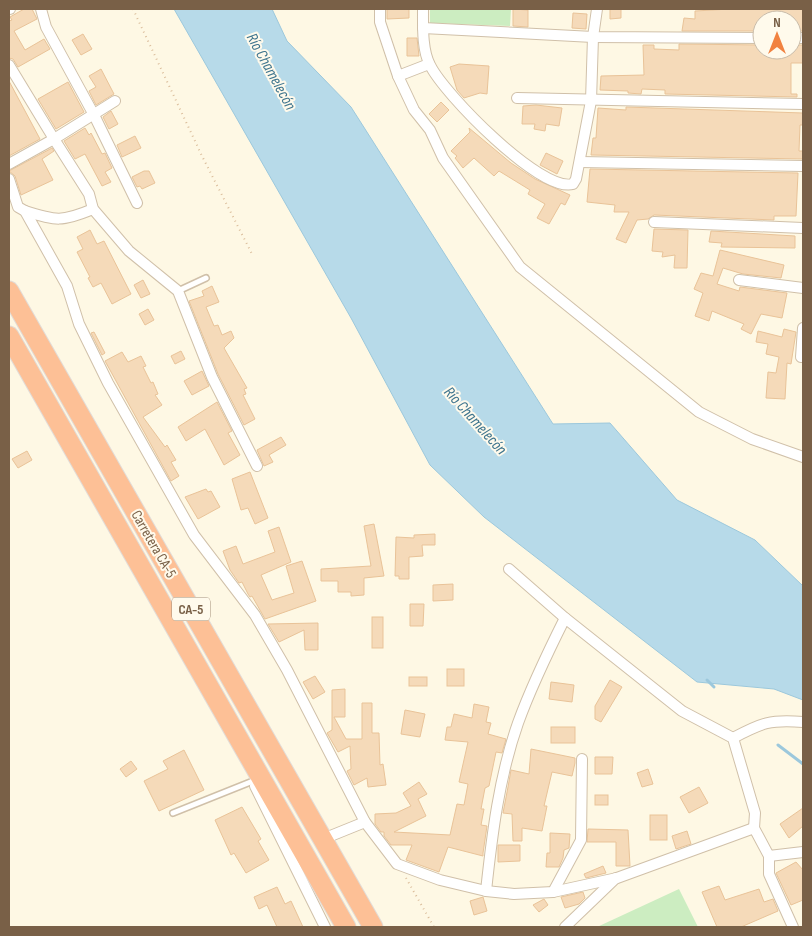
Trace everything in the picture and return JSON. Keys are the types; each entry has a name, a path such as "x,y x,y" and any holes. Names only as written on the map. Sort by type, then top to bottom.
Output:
{"highway":[{"name":"Carretera CA-5","path":"9,291 373,927"},
{"name":"Carretera CA-5","path":"9,336 346,927"}],"street":[{"path":"41,9 46,27 94,115 137,203"},
{"path":"380,9 380,22 398,76 414,110 430,130 443,158 520,267 699,412 752,439 803,458"},
{"path":"423,9 423,28 429,64 455,101 523,163 554,181 568,185 573,184 576,179 591,101 593,36 597,9"},
{"path":"423,28 593,36 752,38"},
{"path":"398,76 429,64"},
{"path":"9,65 89,194 93,209 129,251 178,291 212,377 257,466"},
{"path":"517,98 803,104"},
{"path":"9,164 116,101"},
{"path":"580,162 803,166"},
{"path":"9,179 12,203 25,211 53,220 73,217 93,209"},
{"path":"25,211 67,286 79,324 108,383 194,535 250,608 287,670 365,822 397,864 440,880 486,891 514,894 553,892 617,878 754,828"},
{"path":"654,222 803,228"},
{"path":"739,280 803,288"},
{"path":"803,328 801,356 803,357"},
{"path":"509,570 565,618 682,711 733,738 755,814 754,828 769,856 769,874 793,927"},
{"path":"486,891 494,819 518,723 540,670 565,618"},
{"path":"733,738 760,724 780,720 803,722"},
{"path":"228,723 253,781 325,927"},
{"path":"553,892 581,840 582,759"},
{"path":"323,839 365,822"},
{"path":"769,856 803,852"},
{"path":"565,927 617,878"}],"lane":[{"path":"178,291 206,278"},
{"path":"173,813 253,781"}],"path":[{"path":"133,9 202,156 252,254"},
{"path":"397,864 434,927"}],"green space":[{"path":"430,9 511,9 510,26 430,23"},
{"path":"679,889 698,927 597,927"}],"water":[{"name":"Río Chamelecón","path":"174,9 272,9 287,41 351,107 553,424 610,423 677,500 755,540 803,586 803,700 774,689 697,682 484,517 430,465 351,318"}],"building":[{"path":"24,9 32,9 37,19 14,31 25,50 44,39 50,49 18,67 13,59 9,58 9,21 12,20 10,17"},
{"path":"387,9 409,9 409,18 387,19"},
{"path":"513,9 528,10 528,27 513,26"},
{"path":"610,9 621,9 621,18 610,19"},
{"path":"803,9 803,31 802,10 752,10 752,31 682,31 684,18 695,19 695,11"},
{"path":"573,13 587,14 586,29 572,28"},
{"path":"83,34 92,49 81,55 72,40"},
{"path":"407,38 417,38 419,56 407,56"},
{"path":"679,44 752,45 752,60 802,60 803,45 803,63 791,63 791,94 797,94 797,97 665,94 665,90 642,89 641,94 628,93 628,91 600,90 601,76 644,75 643,45 654,45 654,49 679,50"},
{"path":"459,64 489,66 487,94 480,93 464,98 457,90 450,67"},
{"path":"101,69 114,94 96,105 89,91 96,87 89,76"},
{"path":"9,81 40,139 9,156"},
{"path":"68,82 84,112 56,129 38,99"},
{"path":"441,102 449,110 437,122 429,114"},
{"path":"536,105 562,108 559,126 546,124 545,131 534,129 535,124 522,124 523,106"},
{"path":"626,107 803,113 803,125 800,125 799,151 803,151 803,159 591,155 593,138 596,138 598,108 626,110"},
{"path":"111,111 118,124 109,129 103,117"},
{"path":"85,128 89,135 91,133 102,154 105,153 112,168 105,172 111,182 102,186 85,154 75,159 64,141"},
{"path":"469,128 511,163 535,179 570,195 565,205 561,203 549,224 537,218 545,204 528,194 530,190 499,171 494,176 474,158 463,168 455,158 457,156 451,151 470,132"},
{"path":"135,136 141,148 122,157 117,145"},
{"path":"52,148 54,151 42,159 53,180 21,195 15,176 9,171"},
{"path":"546,153 563,161 557,174 540,165"},
{"path":"590,169 798,173 796,216 774,216 774,220 654,215 648,219 637,220 626,243 616,239 629,212 614,212 615,205 587,202"},
{"path":"144,171 149,171 155,183 142,189 140,186 137,187 132,177"},
{"path":"654,229 688,230 687,268 674,268 675,255 662,257 663,252 652,251"},
{"path":"90,230 97,244 104,241 131,294 112,304 101,283 93,287 77,252 83,249 77,237"},
{"path":"711,231 795,236 795,248 721,247 722,243 709,242"},
{"path":"720,250 784,265 781,278 743,274 723,268 717,284 739,291 740,287 787,293 782,318 761,314 751,334 741,329 744,324 712,311 709,321 695,316 703,293 694,289 701,273 713,276"},
{"path":"143,280 150,294 141,298 134,285"},
{"path":"212,286 219,302 206,307 214,326 218,325 222,335 231,331 234,338 224,348 247,388 244,389 246,394 243,395 255,419 244,425 218,374 189,301 204,296 202,291"},
{"path":"148,309 154,320 145,325 139,314"},
{"path":"784,329 796,332 791,364 787,363 785,399 766,398 768,372 776,373 779,357 766,354 768,344 756,342 758,331 782,337"},
{"path":"94,332 105,353 102,355 91,333"},
{"path":"181,351 185,359 175,364 171,356"},
{"path":"122,352 128,362 141,356 146,366 143,367 158,394 155,395 162,405 143,417 165,447 167,445 176,460 171,462 179,476 171,481 105,361"},
{"path":"202,371 209,386 192,395 184,381"},
{"path":"217,402 232,431 228,433 240,455 224,465 205,429 186,441 178,427"},
{"path":"281,437 286,445 269,455 273,462 264,466 257,450"},
{"path":"27,451 32,460 18,468 12,459"},
{"path":"250,472 268,518 255,524 248,508 241,510 232,479"},
{"path":"206,489 208,492 211,491 220,507 198,519 185,497"},
{"path":"374,524 384,576 364,578 364,595 351,596 351,592 338,592 338,581 321,581 321,569 371,566 364,526"},
{"path":"279,527 291,562 261,575 272,600 294,593 286,566 302,561 316,601 265,619 242,582 239,583 230,570 223,551 236,546 243,564 275,552 268,531"},
{"path":"435,534 435,545 422,545 423,556 409,557 409,579 399,579 399,576 395,576 396,537 414,538 414,535"},
{"path":"453,584 453,600 433,601 433,585"},
{"path":"410,604 424,604 423,626 410,626"},
{"path":"372,617 383,617 383,648 372,648"},
{"path":"318,623 318,650 305,650 304,630 279,642 268,624"},
{"path":"447,669 464,669 464,686 447,686"},
{"path":"315,676 325,692 313,699 303,682"},
{"path":"409,677 427,677 427,686 409,686"},
{"path":"610,680 622,687 601,722 595,719 595,706"},
{"path":"551,682 574,685 572,702 549,699"},
{"path":"345,689 345,717 334,717 346,739 362,739 362,703 372,703 372,733 379,733 380,765 383,764 386,785 368,787 367,778 354,785 347,771 351,769 350,746 338,752 327,733 332,730 332,690"},
{"path":"474,704 489,707 486,722 491,723 488,734 506,739 502,753 496,752 489,786 485,788 481,809 484,809 481,825 487,826 483,856 448,847 439,872 406,860 412,845 391,845 384,836 384,832 381,832 375,824 375,814 396,813 411,806 403,793 419,782 427,794 418,799 426,816 394,832 450,835 457,804 464,805 468,784 459,782 468,742 445,740 447,727 451,727 454,714 472,718"},
{"path":"405,710 425,714 420,737 401,734"},
{"path":"551,727 575,727 575,743 551,743"},
{"path":"531,749 575,758 575,763 572,776 552,772 544,806 547,806 542,831 522,828 522,841 513,841 512,814 503,813 511,770 529,774"},
{"path":"184,750 204,790 159,811 144,781 168,769 163,761"},
{"path":"595,757 613,757 612,774 595,774"},
{"path":"131,761 137,769 126,777 120,769"},
{"path":"648,769 653,784 642,787 637,773"},
{"path":"699,787 708,803 689,813 680,797"},
{"path":"595,795 608,795 608,805 595,805"},
{"path":"242,807 261,839 258,841 269,860 246,873 234,853 231,855 215,820"},
{"path":"803,808 803,826 789,838 780,824"},
{"path":"650,815 667,815 667,840 650,840"},
{"path":"588,829 628,830 630,866 616,866 616,842 587,842"},
{"path":"687,831 691,844 676,849 672,836"},
{"path":"550,833 570,834 569,848 564,850 559,867 546,867 547,853 550,853"},
{"path":"498,845 520,845 520,861 498,862"},
{"path":"796,862 803,870 803,900 791,905 776,873"},
{"path":"603,866 606,873 586,878 584,874"},
{"path":"719,886 725,900 759,889 764,902 773,899 778,911 741,927 717,927 702,892"},
{"path":"277,887 285,904 291,901 303,927 277,927 267,905 259,909 254,897"},
{"path":"583,892 585,898 579,904 565,908 561,897"},
{"path":"483,897 487,911 474,915 470,901"},
{"path":"544,899 548,905 539,912 533,905"}],"waterway":[{"path":"707,680 714,687"},
{"path":"778,745 803,764"}]}
